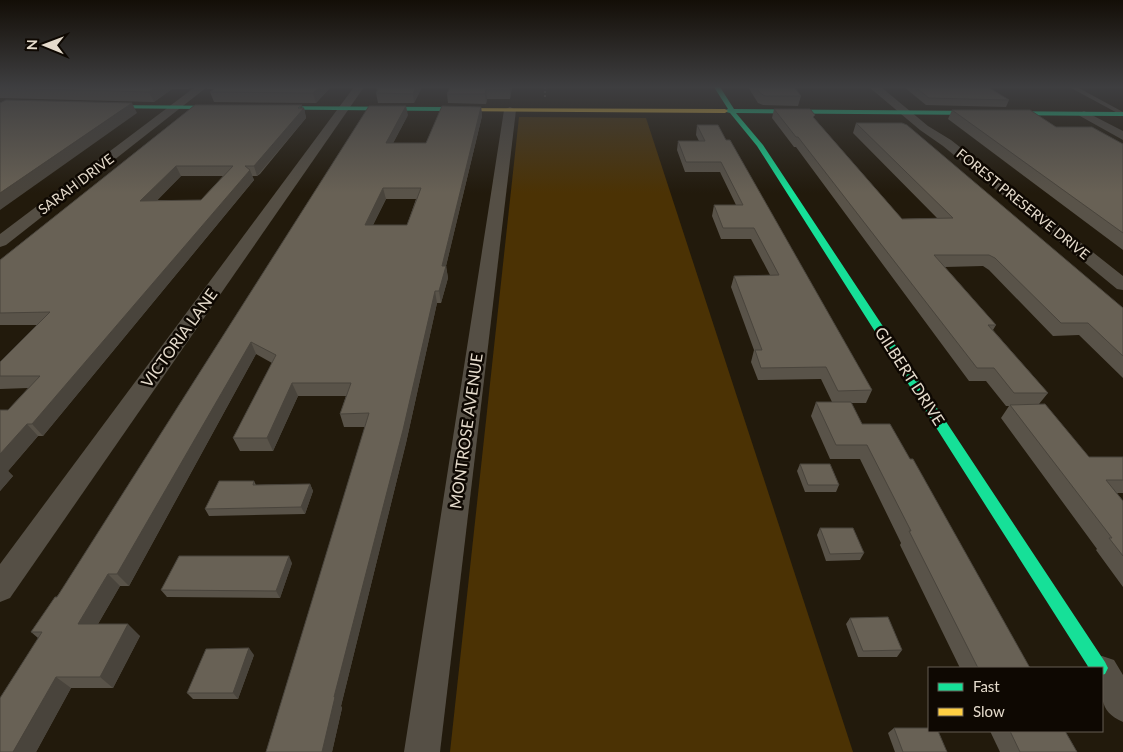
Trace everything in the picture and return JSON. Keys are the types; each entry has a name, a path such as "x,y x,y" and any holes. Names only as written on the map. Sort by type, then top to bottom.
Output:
{"street":[{"name":"SARAH DRIVE","path":"0,242 155,122"},
{"name":"VICTORIA LANE","path":"0,588 334,122"},
{"name":"MONTROSE AVENUE","path":"422,752 508,122"},
{"name":"GILBERT DRIVE","path":"741,122 760,145 1098,667"},
{"name":"FOREST PRESERVE DRIVE","path":"918,122 955,149 1123,285"},
{"path":"1098,122 1123,136"},
{"path":"1103,674 1123,705"}],"shaded area":[{"path":"518,122 647,122 853,752 450,752"}],"building":[{"path":"0,122 104,122 0,193"},
{"path":"173,122 292,122 254,166 245,166 250,170 32,424 27,424 0,454 0,410 8,410 40,376 0,376 0,362 50,312 0,313 0,260","holes":["176,166 233,166 201,200 140,201"]},
{"path":"359,122 397,122 386,143 426,143 435,122 477,122 442,266 446,266 439,291 435,291 403,430 334,697 322,752 266,752 369,413 340,414 351,383 292,383 267,438 233,438 276,355 251,342 117,574 108,574 78,624 128,624 100,677 56,677 13,752 0,752 0,698 42,632 31,632 55,597 57,597","holes":["383,188 421,188 407,225 365,225"]},
{"path":"784,122 817,122 902,219 953,218 856,123 902,123 907,125 1123,308 1123,356 1088,323 1061,323 995,258 989,255 934,255 996,325 988,325 1048,393 1014,393 994,368 977,368 798,137"},
{"path":"969,122 1048,122 1056,127 1092,127 1123,144 1123,233"},
{"path":"697,125 718,125 726,140 730,140 872,390 838,391 826,367 761,368 755,350 762,350 734,276 779,275 754,228 723,228 714,205 743,205 721,162 686,162 678,141 705,141"},
{"path":"816,402 851,402 862,424 890,424 910,459 913,459 1029,667 977,667 867,445 836,445"},
{"path":"1045,404 1089,457 1123,457 1123,480 1106,480 1123,501 1123,556 1109,538 1112,538 1010,405"},
{"path":"800,464 830,464 839,485 808,485"},
{"path":"219,481 254,481 253,485 310,484 301,507 205,509"},
{"path":"820,528 853,528 864,553 830,554"},
{"path":"179,556 289,556 276,591 161,590"},
{"path":"888,617 902,650 863,651 850,618"},
{"path":"249,648 233,693 187,693 206,649"},
{"path":"894,728 928,728 928,732 938,732 947,752 903,752"},
{"path":"1010,732 1066,732 1077,752 1020,752"}],"traffic: fast":[{"path":"740,122 760,145 1098,667"}]}
